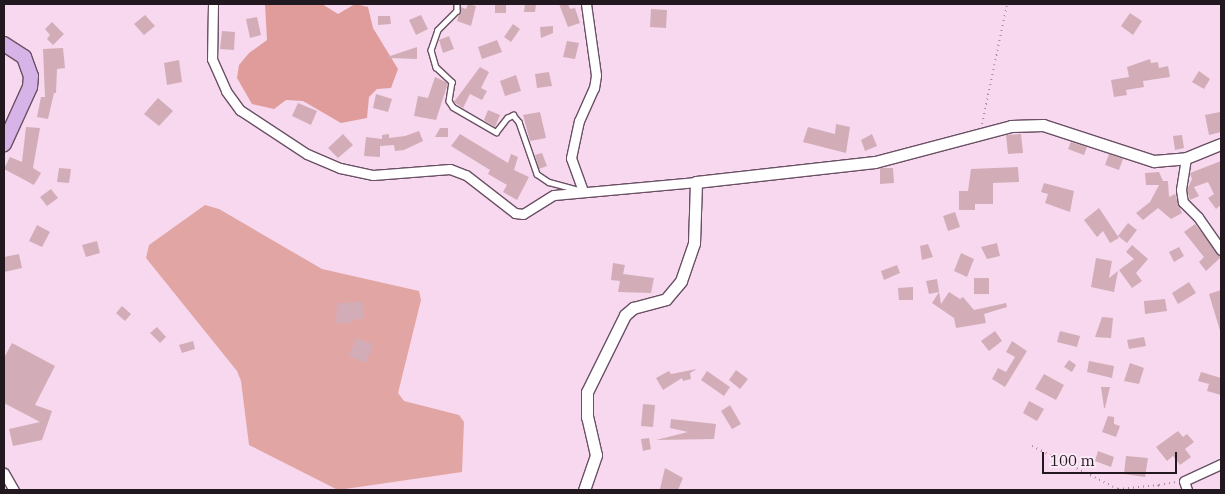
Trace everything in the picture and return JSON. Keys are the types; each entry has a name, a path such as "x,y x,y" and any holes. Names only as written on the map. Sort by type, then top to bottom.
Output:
{"main road":[{"path":"4,44 24,57 31,76 30,87 4,144"}],"street":[{"path":"213,4 212,58 226,91 240,110 307,154 340,168 373,175 450,169 466,175 515,213 523,214 554,195 859,165 980,132 1011,126 1043,125 1154,161 1186,158 1221,144"},
{"path":"583,191 571,158 576,128 594,88 596,75 586,4"},
{"path":"1186,158 1181,190 1183,202 1198,216 1221,250"},
{"path":"584,490 596,455 587,417 587,392 625,315 633,308 666,299 681,281 694,243 696,182"},
{"path":"1187,490 1184,481 1221,464"},
{"path":"4,473 14,490"}],"lane":[{"path":"457,4 457,11 438,30 431,50 436,66 452,82 449,101 452,108 496,132 507,118 513,115 519,122 536,174 549,182 583,191"}],"path":[{"path":"980,132 1007,4"},
{"path":"1032,446 1118,489 1184,481"},
{"path":"1154,490 1159,485"}],"shaded area":[{"path":"265,4 322,4 338,14 355,4 368,7 373,28 398,69 391,88 377,89 369,97 367,118 341,123 303,101 286,100 274,109 252,104 237,78 239,65 249,53 267,40"},
{"path":"205,205 219,209 322,269 419,291 421,300 398,393 404,401 459,415 464,422 462,472 338,490 249,445 241,381 237,371 146,258 149,245"}],"building":[{"path":"468,4 476,6 471,26 457,21 461,7 466,9"},
{"path":"495,4 506,4 506,13 495,13"},
{"path":"525,4 536,4 535,12 524,12"},
{"path":"559,4 568,4 570,9 575,8 580,23 568,27"},
{"path":"651,9 667,10 666,28 650,27"},
{"path":"1130,13 1142,21 1133,35 1121,26"},
{"path":"145,15 155,26 144,35 134,24"},
{"path":"421,15 428,29 416,35 409,20"},
{"path":"378,16 390,16 391,24 378,25"},
{"path":"257,17 261,35 250,38 246,19"},
{"path":"52,22 64,34 53,45 47,39 50,35 45,29"},
{"path":"513,24 520,29 511,42 504,37"},
{"path":"553,26 553,33 541,38 540,27"},
{"path":"222,31 235,32 234,50 220,49"},
{"path":"449,36 454,49 443,53 439,40"},
{"path":"497,40 502,52 482,59 478,47"},
{"path":"567,41 579,43 575,59 563,57"},
{"path":"417,47 417,59 387,57"},
{"path":"63,48 65,68 57,69 56,93 54,93 48,119 37,117 41,97 45,97 43,49"},
{"path":"1150,59 1151,63 1158,62 1159,68 1168,66 1170,77 1143,81 1144,87 1126,90 1127,95 1114,97 1111,80 1129,77 1127,67"},
{"path":"179,60 182,82 167,85 164,63"},
{"path":"480,67 489,72 481,88 487,91 482,100 470,94 463,108 454,102"},
{"path":"1199,71 1210,79 1204,89 1192,82"},
{"path":"549,72 552,86 537,88 535,74"},
{"path":"516,75 521,91 505,96 500,81"},
{"path":"435,77 448,83 436,120 414,116 418,96 428,98"},
{"path":"376,94 392,99 388,112 373,108"},
{"path":"158,98 173,111 159,126 144,114"},
{"path":"298,103 317,111 311,125 292,116"},
{"path":"488,110 500,115 495,127 484,120"},
{"path":"540,112 546,138 530,141 523,115"},
{"path":"1220,112 1221,132 1209,135 1205,115"},
{"path":"836,124 850,127 846,153 803,142 808,127 835,134"},
{"path":"26,127 40,128 33,168 41,173 34,185 4,169 10,157 22,162"},
{"path":"440,128 448,128 448,137 435,137"},
{"path":"419,131 423,141 404,150 395,151 394,145 380,146 380,157 364,156 366,137 382,139 382,135 389,134 389,138 405,136"},
{"path":"343,134 353,145 338,158 328,148"},
{"path":"460,134 508,163 511,154 518,157 514,170 529,177 517,200 503,192 507,185 488,174 490,170 451,146"},
{"path":"872,134 877,146 865,151 861,140"},
{"path":"1021,134 1023,153 1008,154 1006,135"},
{"path":"1182,135 1184,148 1175,150 1173,136"},
{"path":"1071,142 1087,147 1084,155 1068,149"},
{"path":"542,153 547,166 539,169 535,155"},
{"path":"1109,154 1123,159 1119,170 1105,165"},
{"path":"1221,161 1221,205 1216,209 1208,198 1214,194 1208,182 1194,187 1199,196 1190,200 1187,190 1192,179 1190,173"},
{"path":"1018,167 1019,182 993,183 993,204 975,204 975,210 959,210 959,191 968,191 971,169"},
{"path":"59,168 71,169 69,183 57,182"},
{"path":"880,168 893,168 894,183 880,184"},
{"path":"1159,172 1163,181 1168,181 1169,197 1175,194 1182,213 1171,219 1158,208 1143,220 1136,213 1150,202 1159,185 1146,185 1145,173"},
{"path":"1044,183 1074,191 1070,212 1045,203 1048,194 1041,192"},
{"path":"51,189 58,198 47,206 40,197"},
{"path":"1099,208 1119,238 1110,243 1103,231 1097,237 1084,220"},
{"path":"955,212 960,227 948,231 943,216"},
{"path":"1128,223 1137,230 1127,243 1118,236"},
{"path":"1195,224 1221,257 1206,271 1199,262 1204,257 1184,232"},
{"path":"37,225 50,232 42,247 29,241"},
{"path":"97,241 100,253 86,257 82,245"},
{"path":"997,243 1000,256 987,259 981,247"},
{"path":"928,244 933,257 922,260 920,246"},
{"path":"1132,245 1148,259 1136,273 1142,281 1132,288 1119,270 1134,259 1126,252"},
{"path":"1179,247 1184,256 1174,262 1169,252"},
{"path":"961,253 974,259 967,277 954,271"},
{"path":"19,254 22,268 4,272 4,257"},
{"path":"1096,258 1112,261 1109,278 1118,271 1114,292 1091,287"},
{"path":"613,263 625,265 623,274 654,278 651,293 618,292 620,281 611,280"},
{"path":"897,265 900,273 884,280 881,271"},
{"path":"974,278 989,278 989,294 974,294"},
{"path":"937,279 941,304 949,292 960,299 963,297 974,310 1006,303 1007,307 984,314 986,323 956,328 954,318 932,303 939,292 929,294 926,281"},
{"path":"1189,282 1196,293 1178,304 1172,293"},
{"path":"913,287 913,300 899,300 898,288"},
{"path":"1221,290 1221,334 1209,294"},
{"path":"1165,299 1167,311 1145,314 1144,301"},
{"path":"364,302 364,319 353,319 352,323 336,323 337,303"},
{"path":"122,306 131,314 125,321 116,313"},
{"path":"1102,317 1113,318 1111,338 1095,337"},
{"path":"157,327 166,337 160,343 150,333"},
{"path":"995,331 1002,341 989,351 981,341"},
{"path":"1060,331 1080,336 1077,347 1057,342"},
{"path":"1144,337 1146,346 1129,349 1127,340"},
{"path":"356,338 373,344 366,363 349,356"},
{"path":"193,341 195,349 182,353 179,345"},
{"path":"1012,341 1027,351 1005,387 992,379 998,368 1006,372 1015,357 1006,352"},
{"path":"12,343 55,366 35,405 52,411 42,440 13,446 9,429 40,422 4,403 4,358"},
{"path":"1069,360 1076,365 1072,372 1064,367"},
{"path":"1089,361 1114,366 1112,378 1087,372"},
{"path":"1130,363 1144,368 1139,384 1124,381"},
{"path":"697,369 690,373 691,379 683,381 682,378 663,390 656,378 669,371 671,374"},
{"path":"736,370 748,379 740,389 729,380"},
{"path":"707,371 730,387 724,396 701,380"},
{"path":"1201,372 1221,378 1221,395 1207,391 1209,384 1198,381"},
{"path":"1044,374 1064,385 1056,400 1035,389"},
{"path":"1101,387 1110,387 1105,408 1104,408"},
{"path":"1029,401 1044,409 1037,421 1023,413"},
{"path":"643,404 655,405 653,427 641,426"},
{"path":"730,405 741,424 732,429 721,411"},
{"path":"1108,416 1114,417 1114,424 1120,426 1116,437 1102,432"},
{"path":"671,419 716,424 714,439 656,440 688,432 670,428"},
{"path":"1178,431 1183,437 1187,434 1194,442 1185,449 1191,457 1180,465 1173,456 1167,461 1156,447"},
{"path":"649,438 651,449 643,451 641,439"},
{"path":"1098,451 1114,457 1111,467 1095,461"},
{"path":"1126,456 1148,458 1145,477 1124,474"},
{"path":"665,468 683,478 678,490 660,489"}]}
